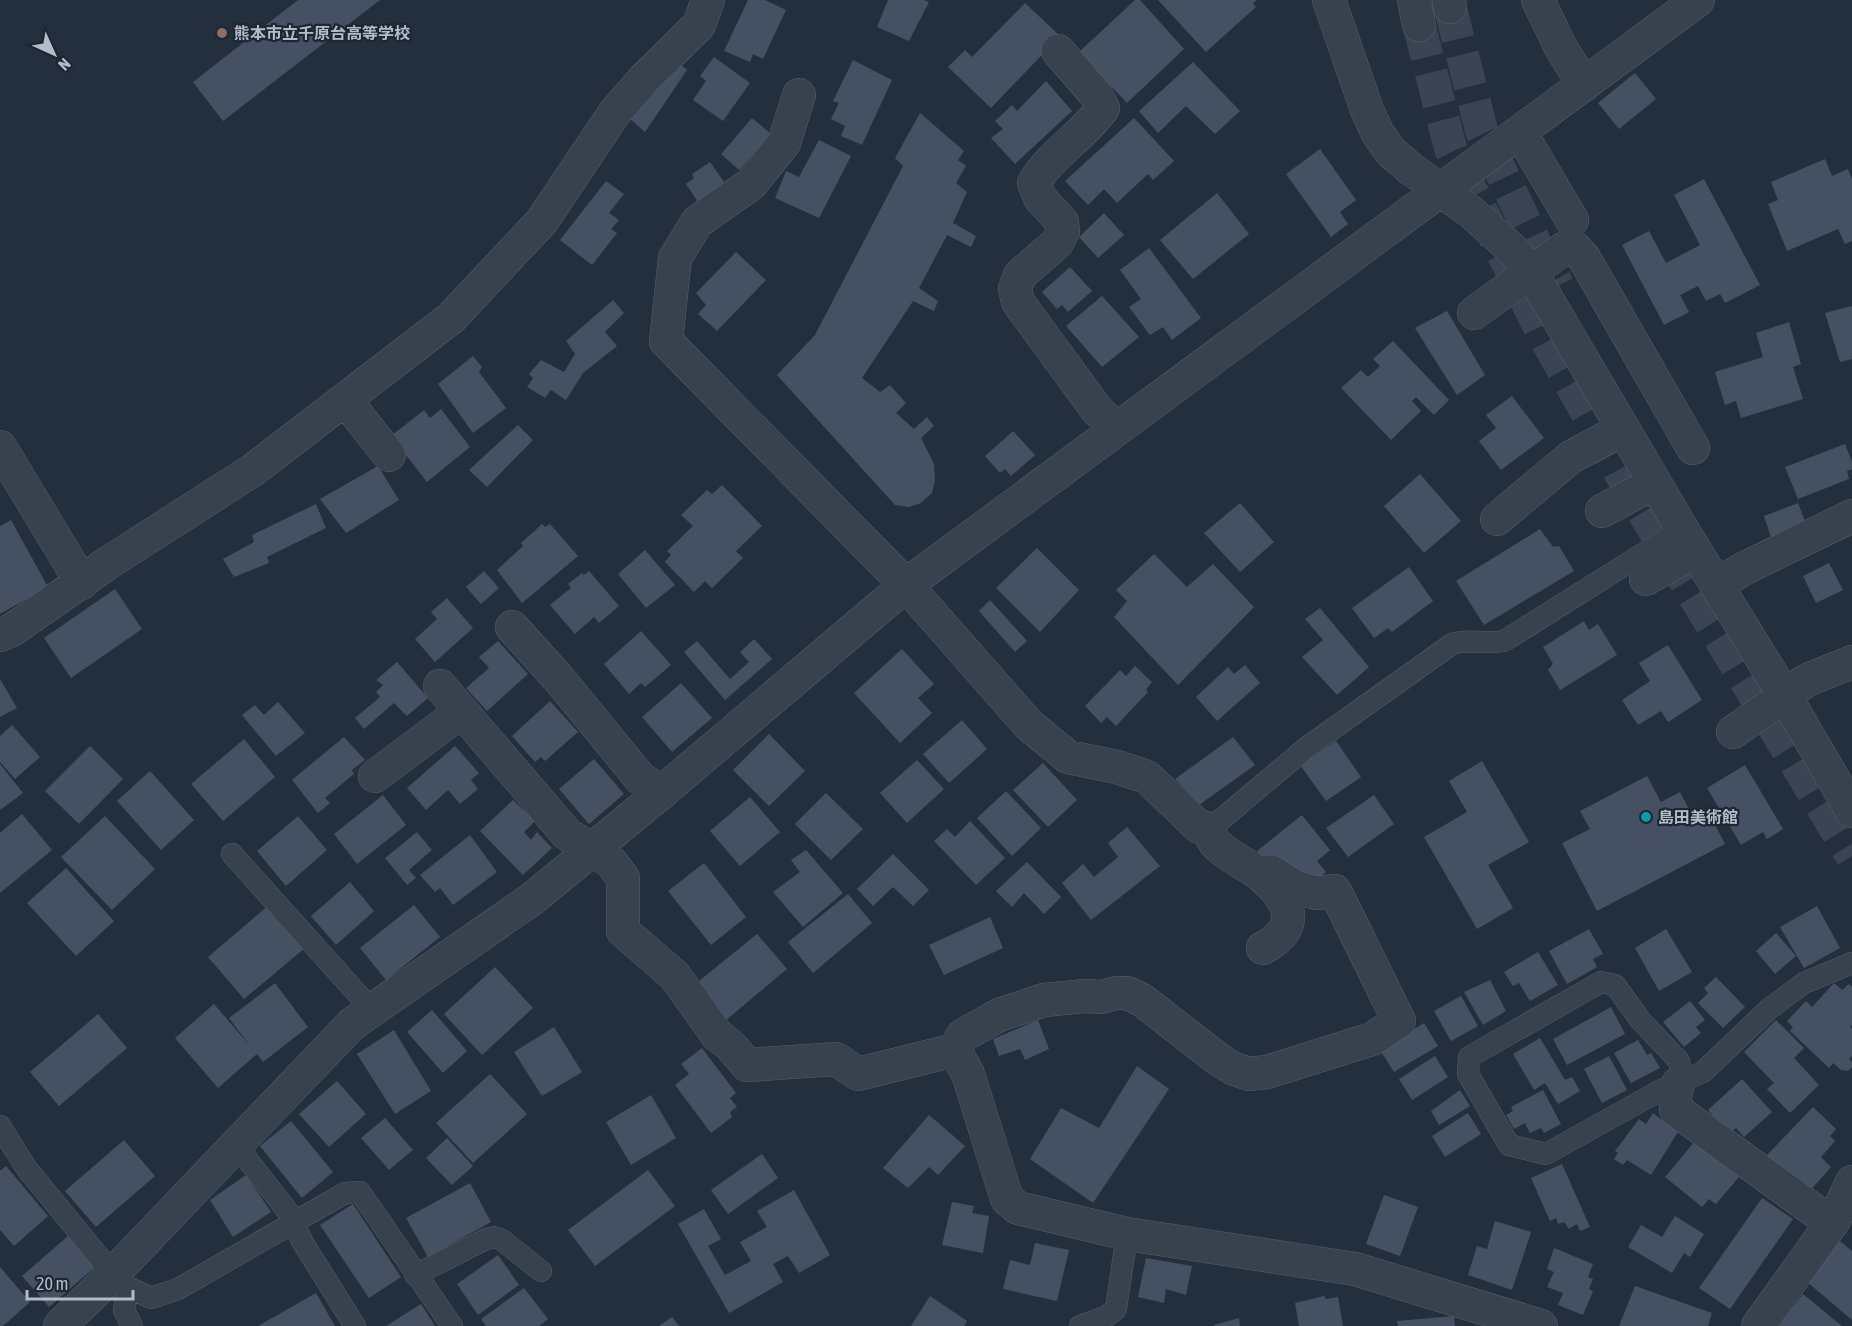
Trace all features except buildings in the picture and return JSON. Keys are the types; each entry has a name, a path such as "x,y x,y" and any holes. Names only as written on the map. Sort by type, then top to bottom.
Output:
{"street":[{"path":"0,635 12,630 108,563 253,470 452,318 542,221 615,112 644,79 699,25 708,0"},
{"path":"1538,0 1561,48 1584,85"},
{"path":"60,1326 121,1280 236,1145 352,1024 531,899 662,792 906,585 1698,0"},
{"path":"1325,1 1367,110 1390,152 1471,212 1505,243 1531,272 1654,483 1785,696 1852,811"},
{"path":"1058,51 1097,96 1103,108 1093,122 1042,170 1034,183 1040,198 1062,222 1063,231 1057,243 1020,275 1015,289 1018,302 1097,410 1117,429"},
{"path":"800,95 784,143 751,184 697,222 675,258 666,341 906,585 1029,725 1068,757 1118,767 1147,777 1199,827 1207,828 1218,846 1259,874 1282,897 1289,912 1287,928 1277,940 1263,948"},
{"path":"1520,132 1572,220"},
{"path":"1474,313 1563,249 1574,247 1584,258 1693,448"},
{"path":"346,401 389,455"},
{"path":"1497,519 1571,457 1623,429"},
{"path":"0,447 82,583"},
{"path":"1602,511 1654,483"},
{"path":"1716,585 1852,516"},
{"path":"1646,579 1688,540"},
{"path":"512,627 559,679 640,778 662,792"},
{"path":"1733,732 1807,680 1852,662"},
{"path":"440,686 567,834 611,862 623,878 623,931 675,976 717,1035 731,1046 747,1065 836,1059 858,1074 955,1050 962,1036 999,1015 1044,1000 1085,996 1102,997 1116,993 1127,993 1142,1000 1218,1059 1232,1068 1249,1074 1268,1072 1372,1039 1399,1021 1335,891 1316,894 1295,887 1272,872 1259,874"},
{"path":"375,776 462,711"},
{"path":"955,1050 968,1074 1007,1199 1018,1208 1127,1234 1355,1269 1541,1326"},
{"path":"1678,1084 1675,1097 1676,1110 1818,1214 1834,1220"},
{"path":"1758,1326 1834,1220 1852,1182"}],"lane":[{"path":"1207,828 1217,823 1306,748 1452,644 1466,640 1489,644 1504,641 1688,540"},
{"path":"232,854 372,1010"},
{"path":"1678,1084 1681,1074 1679,1061 1641,1022 1615,985 1601,982 1469,1057 1467,1074 1509,1145 1546,1154 1659,1091 1678,1084 1703,1072 1769,1009 1804,983 1852,963"},
{"path":"0,1126 27,1168 121,1280 151,1298 178,1289 345,1193 360,1192 452,1326"},
{"path":"236,1145 289,1213 303,1243 355,1326"},
{"path":"1080,1326 1107,1316 1116,1310 1127,1234"},
{"path":"415,1275 486,1239 494,1238 502,1240 541,1271"},
{"path":"121,1280 124,1310 132,1326"}],"tunnel":[{"path":"1450,7 1482,132 1558,286"},
{"path":"1419,25 1451,150 1542,332 1627,485 1852,856"}],"place":[{"name":"熊本市立千原台高等学校","path":"222,33"},
{"name":"島田美術館","path":"1646,817"}]}
